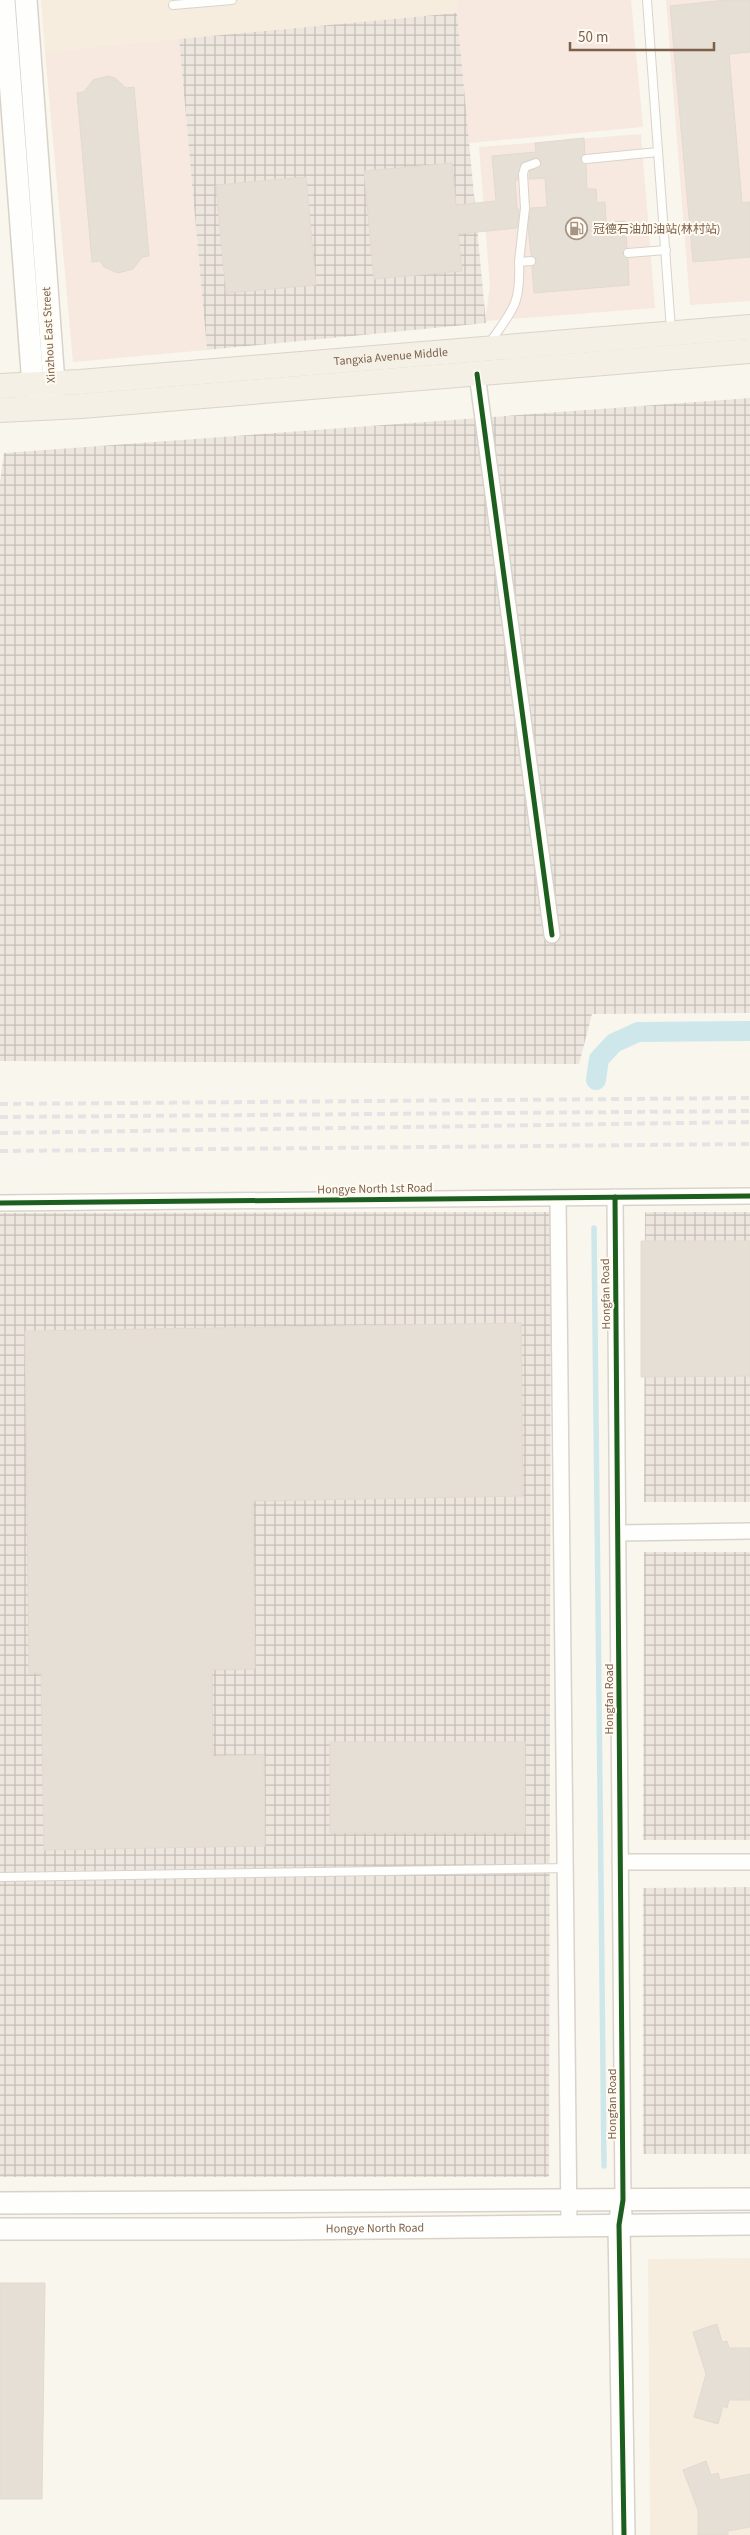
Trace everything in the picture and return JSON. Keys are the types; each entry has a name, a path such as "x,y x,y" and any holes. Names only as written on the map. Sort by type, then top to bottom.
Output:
{"main road":[{"name":"Xinzhou East Street","path":"4,0 44,384"},
{"name":"Xinzhou East Street","path":"26,0 45,408"},
{"name":"Tangxia Avenue Middle","path":"0,386 750,327"},
{"name":"Tangxia Avenue Middle","path":"0,410 45,408 750,351"},
{"name":"Hongye North Road","path":"0,2204 750,2199"},
{"path":"623,2200 619,2225 624,2535"},
{"name":"Hongye North Road","path":"0,2228 287,2229 750,2224"}],"street":[{"path":"477,374 552,934"},
{"name":"Hongye North 1st Road","path":"0,1203 750,1196"},
{"name":"Hongfan Road","path":"615,1197 623,2200"},
{"path":"558,1198 569,2226"},
{"path":"618,1533 750,1532"},
{"path":"620,1862 750,1862"}],"lane":[{"path":"173,6 232,0"},
{"path":"647,0 672,333"},
{"path":"586,158 658,152"},
{"path":"486,349 517,302 520,291 518,262 525,208 523,174 525,166 536,162"},
{"path":"628,253 666,250"},
{"path":"518,262 531,262"},
{"path":"0,1877 566,1868"}],"shaded area":[{"path":"41,0 456,0 457,13 45,52"},
{"path":"456,0 631,0 643,127 469,143"},
{"path":"666,0 750,0 750,301 690,305"},
{"path":"457,13 486,323 207,350 179,39"},
{"path":"179,39 207,350 73,362 45,52"},
{"path":"641,134 655,308 485,321 490,286 479,147"},
{"path":"750,398 750,1013 592,1014 579,1064 0,1061 0,482 4,453"},
{"path":"551,1212 549,2177 0,2177 0,1213"},
{"path":"645,1212 750,1212 750,1502 644,1502"},
{"path":"644,1552 750,1552 750,1840 643,1840"},
{"path":"750,1887 750,2154 643,2154 643,1888"},
{"path":"750,2258 750,2535 650,2535 648,2259"}],"building":[{"path":"726,0 750,0 750,52 729,54 742,203 750,202 750,257 693,262 670,6"},
{"path":"108,76 115,78 126,88 134,87 149,256 142,257 133,269 118,273 104,267 100,261 92,262 77,93 84,92 93,80"},
{"path":"584,138 585,154 580,159 586,164 587,189 596,189 597,203 605,202 606,222 625,221 627,248 622,253 628,259 629,285 534,293 532,267 537,261 531,255 528,227 531,208 547,207 545,178 529,179 530,171 541,164 541,161 536,157 521,163 518,180 515,180 517,209 519,209 517,228 458,234 462,271 374,279 364,171 452,163 456,205 496,201 492,156 536,152 535,143"},
{"path":"306,177 316,285 226,293 216,185"},
{"path":"641,1241 750,1241 750,1376 641,1377"},
{"path":"521,1323 523,1496 253,1501 255,1669 212,1670 213,1756 264,1755 265,1846 44,1850 41,1673 29,1673 25,1331"},
{"path":"330,1742 525,1742 525,1833 330,1833"},
{"path":"0,2283 45,2283 42,2499 0,2499"},
{"path":"717,2324 722,2342 727,2341 729,2348 750,2348 750,2400 729,2400 727,2408 723,2406 718,2424 694,2417 706,2374 693,2332"},
{"path":"706,2461 711,2475 718,2473 720,2480 750,2474 750,2527 728,2531 728,2535 698,2535 698,2510 683,2470"}],"waterway":[{"path":"596,1080 599,1059 614,1043 638,1032 750,1031"},
{"path":"594,1228 604,2166"}],"railway":[{"path":"0,1104 750,1098"},
{"path":"0,1117 750,1111"},
{"path":"0,1133 750,1122"},
{"path":"0,1151 750,1144"}],"cycle path":[{"path":"477,374 552,935"},
{"path":"0,1203 750,1196"},
{"path":"615,1197 623,2200 619,2225 624,2535"}],"place":[{"name":"冠德石油加油站(林村站)","path":"577,229"}]}
